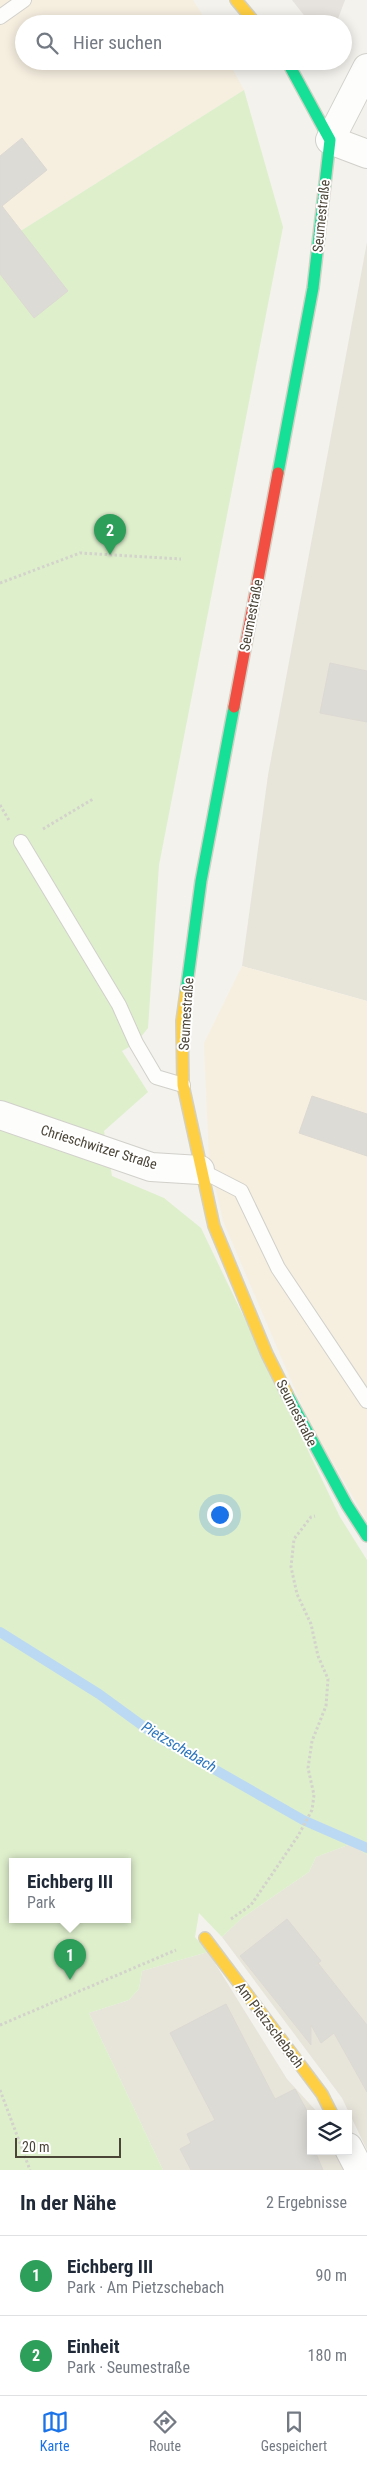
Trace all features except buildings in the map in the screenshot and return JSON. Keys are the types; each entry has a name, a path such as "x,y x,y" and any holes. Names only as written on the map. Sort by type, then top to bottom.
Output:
{"street":[{"path":"236,0 248,15"},
{"name":"Seumestraße","path":"367,68 330,140 313,288 201,881 182,1021 183,1085 200,1170 214,1226 267,1354 347,1505 367,1536"},
{"path":"292,70 330,140 367,154"},
{"name":"Chrieschwitzer Straße","path":"0,1115 151,1166 200,1170"},
{"name":"Am Pietzschebach","path":"205,1938 322,2094 330,2110"},
{"path":"352,2155 360,2170"}],"lane":[{"path":"0,17 24,0"},
{"path":"21,842 119,1005 136,1043 156,1077 183,1085"},
{"path":"200,1170 241,1191 278,1268 367,1401"}],"path":[{"path":"0,583 80,553 181,559"},
{"path":"21,842 93,799"},
{"path":"0,2025 205,1938 251,1906 298,1836 312,1810 314,1795 308,1768 312,1741 326,1706 328,1679 318,1656 311,1624 297,1594 291,1567 294,1538 311,1517 347,1505"},
{"path":"0,2090 30,2170"}],"shaded area":[{"path":"0,0 193,0 202,15 15,15 15,70 233,70 244,90 0,244"},
{"path":"292,0 345,0 339,15 304,15"},
{"path":"367,242 367,1001 242,966 268,775"},
{"path":"242,966 367,1001 367,1521 309,1422 223,1221 209,1158 204,1043"},
{"path":"351,1844 367,1855 367,2150 352,2119 352,2110 348,2110 342,2098 222,1937 242,1918 309,1872 316,1857"},
{"path":"208,1952 287,2079 315,2110 307,2110 307,2155 345,2155 352,2170 163,2170 89,2013 129,2000 139,1989 142,1971"}],"green space":[{"path":"244,90 283,227 159,865 148,1028 136,1043 122,1051 148,1092 104,1131 112,1176 164,1198 201,1228 340,1517 367,1560 367,1855 351,1844 316,1857 309,1872 242,1918 222,1937 199,1913 195,1937 208,1952 142,1971 139,1989 129,2000 89,2013 163,2170 0,2170 0,244"}],"waterway":[{"name":"Pietzschebach","path":"0,1632 99,1694 158,1737 303,1820 367,1848"}],"traffic: fast":[{"path":"278,473 313,288 330,140 292,70"},
{"path":"186,992 201,881 234,707"},
{"path":"287,1394 347,1505 367,1536"}],"traffic: slow":[{"path":"236,0 248,15"},
{"path":"186,992 182,1021 183,1085 214,1226 267,1354 287,1394"},
{"path":"205,1938 322,2094 330,2110"}],"traffic: jam":[{"path":"234,707 278,473"}],"place":[{"name":"Einheit","path":"110,555"},
{"name":"Eichberg III","path":"70,1980"}]}
